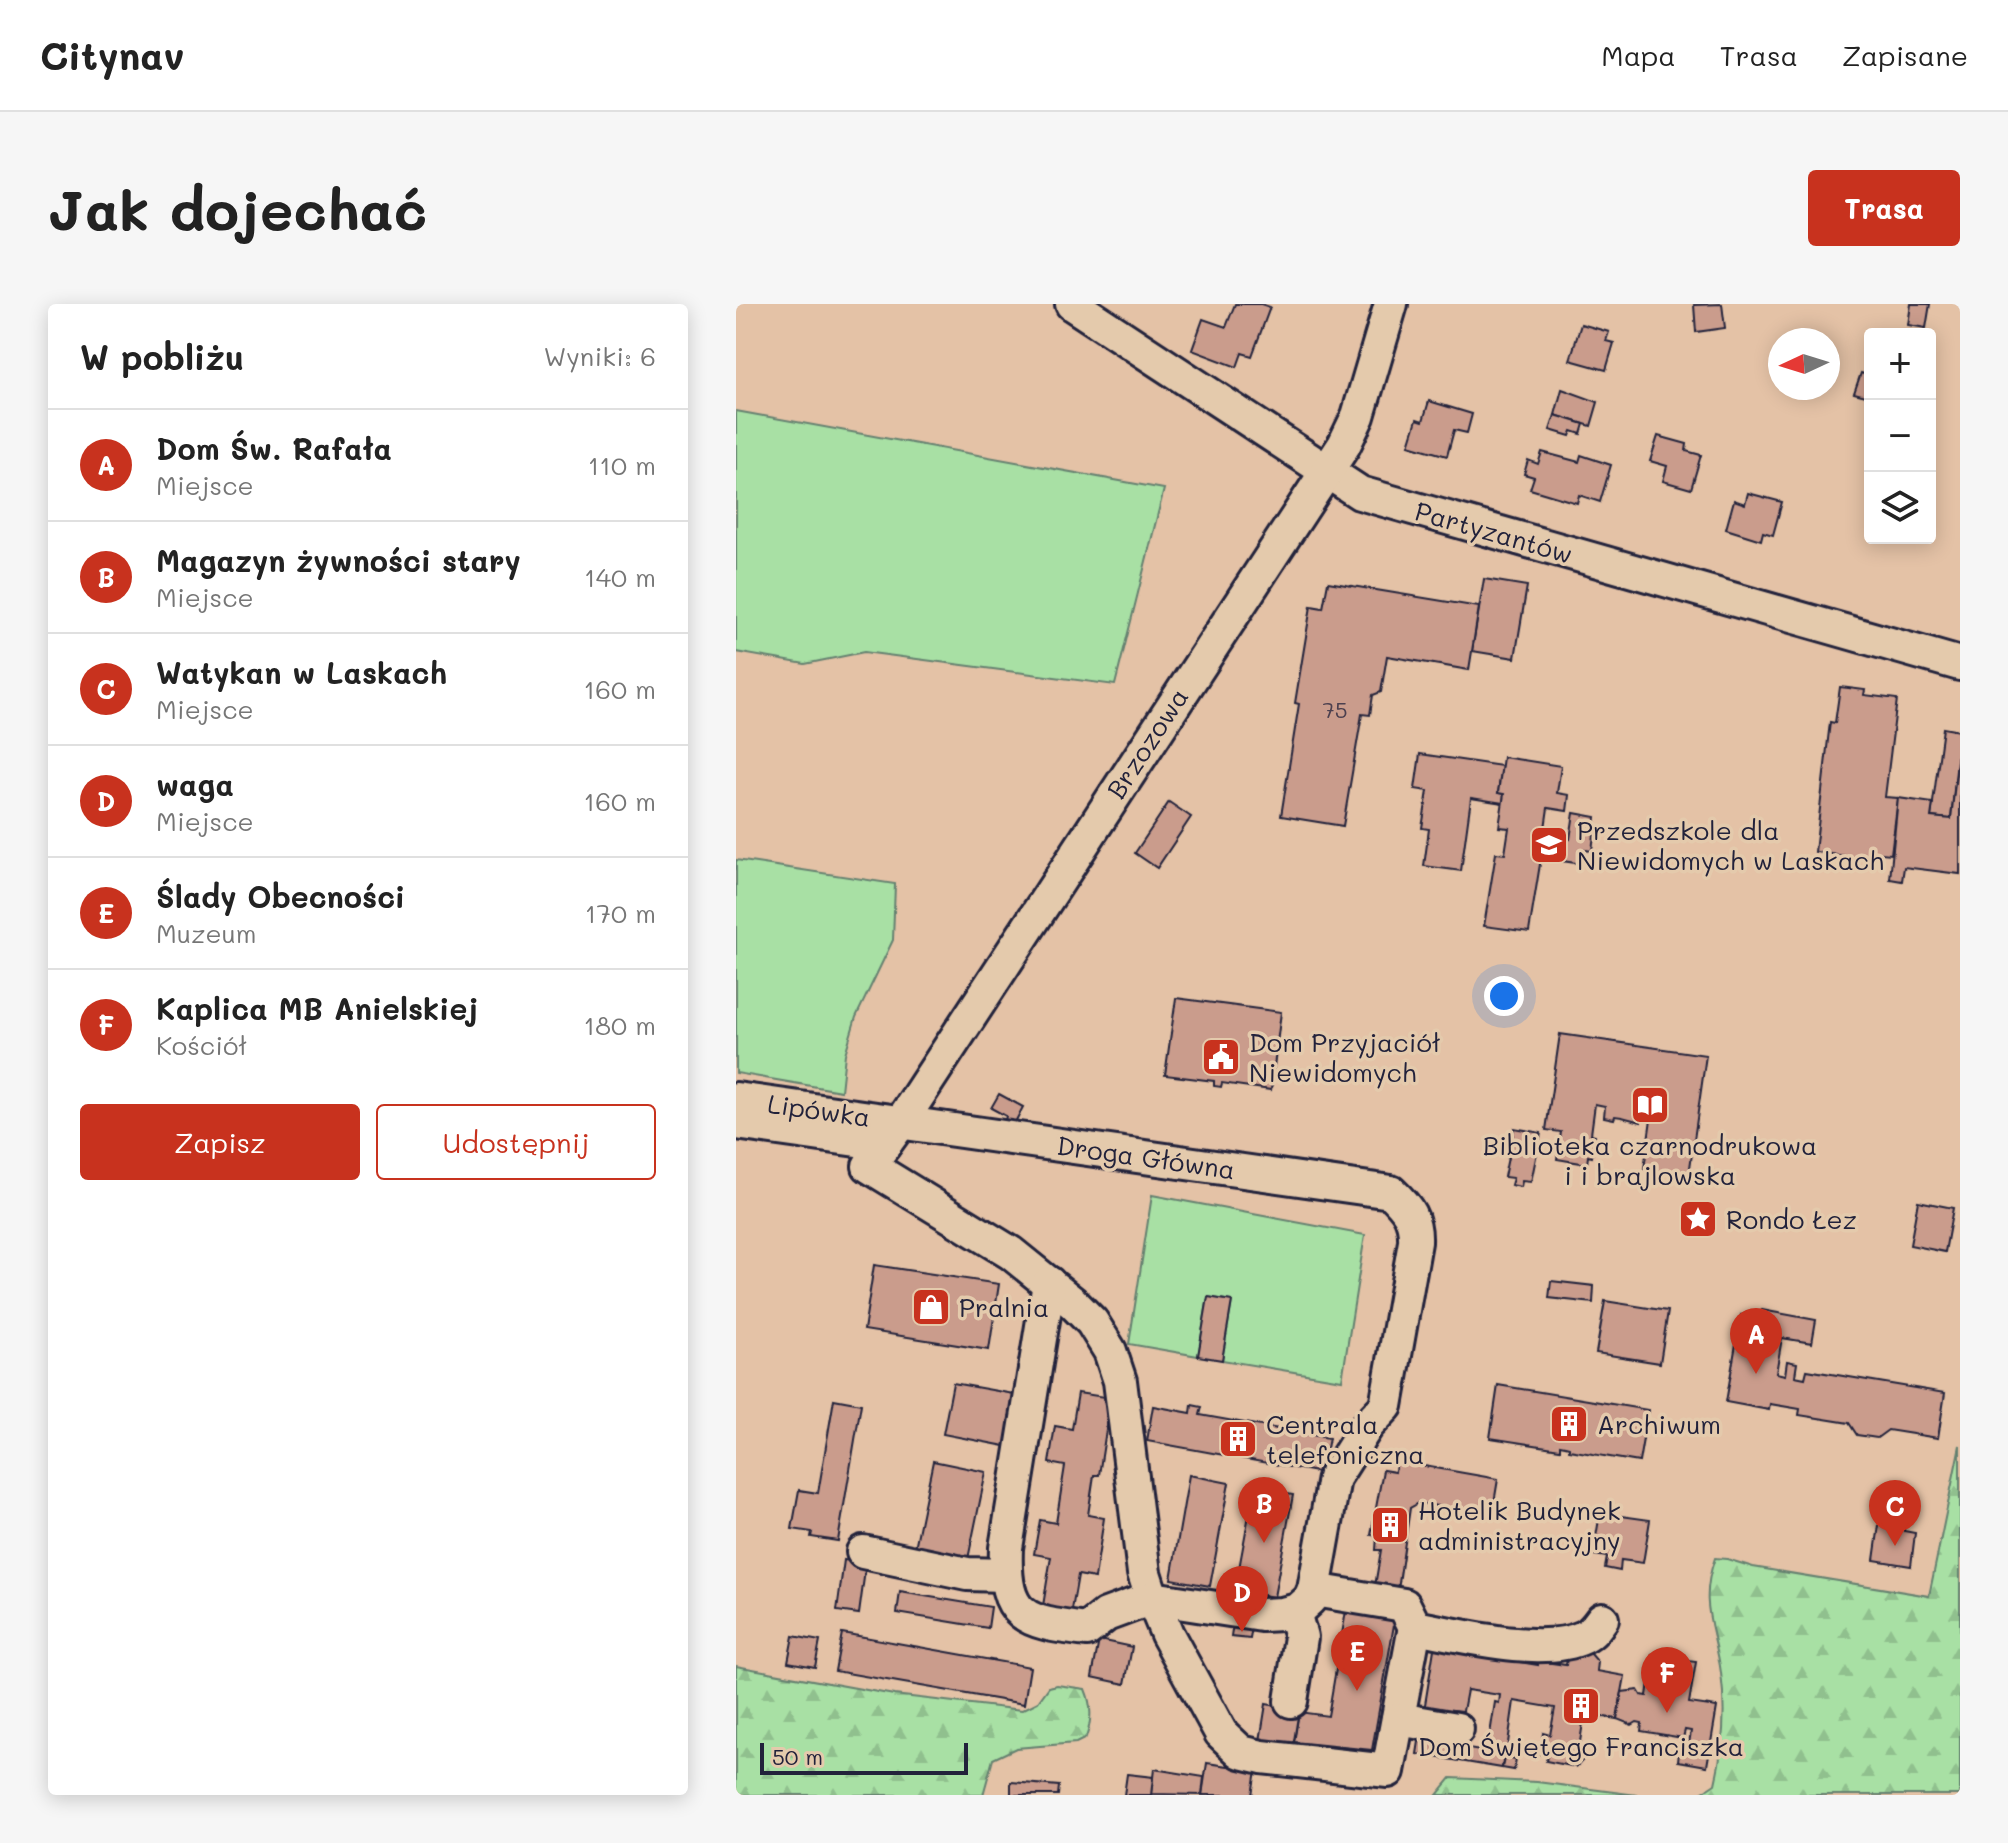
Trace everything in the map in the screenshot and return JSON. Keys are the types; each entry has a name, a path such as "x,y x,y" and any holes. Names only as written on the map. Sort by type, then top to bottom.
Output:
{"street":[{"name":"Partyzantów","path":"1072,304 1360,493 1960,664"},
{"name":"Brzozowa","path":"885,1144 1344,445 1358,416 1391,304"},
{"name":"Lipówka","path":"736,1099 885,1144"},
{"path":"736,1123 885,1144 1073,1303 1092,1322 1110,1351 1120,1381 1144,1573 1152,1598 1167,1634 1221,1733 1241,1752 1262,1757 1388,1771 1415,1627 1404,1605 1304,1601 1262,1615 1152,1598 1106,1615 1087,1630 1039,1623 1026,1618 1019,1609 1005,1575 1006,1548 1049,1283"},
{"name":"Droga Główna","path":"885,1144 1391,1192 1408,1209 1416,1226 1415,1242 1386,1406 1367,1426 1334,1478 1304,1601"},
{"path":"863,1552 967,1574 1005,1575"},
{"path":"1291,1701 1304,1601"},
{"path":"1415,1627 1510,1644 1554,1643 1583,1638 1602,1619"},
{"path":"1398,1719 1457,1729"}],"green space":[{"path":"736,411 1164,489 1115,685 864,652 805,664 736,652"},
{"path":"736,860 895,884 893,940 856,1017 845,1054 841,1091 736,1073"},
{"path":"1152,1195 1365,1235 1342,1380 1222,1360 1232,1301 1208,1297 1198,1356 1129,1344"},
{"path":"1960,1445 1960,1795 1693,1795 1715,1784 1722,1743 1723,1687 1708,1603 1715,1558 1929,1596"},
{"path":"736,1666 894,1695 1022,1710 1038,1702 1049,1687 1057,1685 1085,1689 1090,1707 1089,1725 1086,1738 1076,1743 1016,1748 993,1759 983,1795 736,1795"},
{"path":"1451,1778 1537,1782 1637,1795 1437,1795"}],"building":[{"path":"1235,304 1270,307 1252,356 1242,353 1237,367 1192,350 1203,319 1226,327"},
{"path":"1722,304 1725,328 1696,332 1694,305"},
{"path":"1911,304 1930,304 1926,328 1908,325"},
{"path":"1581,324 1609,332 1606,341 1614,343 1606,370 1570,360"},
{"path":"1861,373 1864,374 1864,396 1854,393"},
{"path":"1562,389 1598,402 1591,426 1555,415"},
{"path":"1429,401 1472,414 1467,433 1454,430 1447,456 1409,445 1417,419 1423,421"},
{"path":"1555,415 1584,424 1581,434 1572,431 1570,436 1550,430"},
{"path":"1658,436 1687,444 1686,451 1701,455 1691,489 1663,481 1667,466 1650,461"},
{"path":"1542,452 1579,462 1581,455 1611,465 1600,502 1579,495 1577,503 1530,489 1534,477 1524,474 1528,460 1538,464"},
{"path":"1748,493 1782,502 1773,535 1763,532 1761,540 1726,529 1734,500 1745,504"},
{"path":"1484,579 1527,586 1515,658 1472,651"},
{"path":"1328,582 1479,607 1469,670 1387,656 1381,692 1373,695 1370,715 1362,714 1343,826 1281,816 1311,606 1323,608"},
{"path":"1840,687 1865,690 1864,695 1897,699 1885,797 1898,798 1891,854 1870,852 1869,859 1815,852 1830,722 1835,723"},
{"path":"1943,728 1960,731 1951,819 1931,817"},
{"path":"1960,738 1960,874 1904,867 1902,881 1890,879 1898,798 1933,803 1931,817 1951,819"},
{"path":"1420,754 1502,766 1498,793 1504,794 1503,803 1471,798 1461,871 1424,866 1429,829 1422,828 1428,791 1415,789"},
{"name":"Przedszkole dla Niewidomych w Laskach","path":"1503,757 1561,766 1557,793 1569,795 1567,811 1548,808 1544,835 1570,839 1574,813 1596,817 1592,851 1585,850 1583,864 1541,858 1529,932 1484,926 1496,853 1505,854 1509,828 1499,827 1504,794 1498,793"},
{"path":"1169,802 1191,817 1157,868 1135,853"},
{"name":"Dom Przyjaciół Niewidomych","path":"1176,998 1281,1012 1271,1090 1222,1083 1221,1087 1214,1086 1214,1081 1165,1075"},
{"name":"Biblioteka czarnodrukowa i i brajlowska","path":"1560,1034 1706,1055 1689,1175 1644,1169 1652,1112 1642,1111 1641,1122 1615,1116 1614,1119 1604,1117 1605,1106 1595,1104 1592,1157 1588,1156 1587,1164 1557,1159 1561,1132 1546,1130"},
{"path":"999,1094 1023,1107 1011,1130 1003,1128 1006,1116 991,1108"},
{"path":"1514,1128 1541,1133 1531,1182 1522,1181 1521,1187 1511,1185 1513,1178 1504,1177"},
{"path":"1918,1201 1953,1208 1945,1252 1910,1245"},
{"name":"Pralnia","path":"874,1265 999,1284 989,1350 864,1330"},
{"path":"1551,1281 1594,1286 1593,1303 1549,1298"},
{"path":"1208,1297 1232,1301 1222,1360 1198,1356"},
{"path":"1605,1301 1668,1311 1660,1363 1596,1353"},
{"path":"1762,1310 1816,1320 1812,1343 1782,1338 1776,1373 1785,1375 1787,1361 1797,1363 1795,1376 1805,1378 1807,1370 1945,1393 1938,1438 1888,1430 1877,1438 1857,1435 1849,1423 1799,1415 1800,1409 1770,1404 1769,1410 1726,1402 1741,1315 1761,1318"},
{"path":"953,1383 1014,1394 1005,1446 943,1434"},
{"name":"Archiwum","path":"1498,1385 1648,1410 1639,1462 1569,1450 1569,1447 1560,1445 1560,1449 1490,1438"},
{"path":"1078,1393 1111,1398 1099,1475 1094,1475 1088,1515 1104,1518 1095,1578 1078,1575 1071,1616 1042,1612 1051,1557 1034,1554 1040,1520 1056,1523 1065,1466 1049,1463 1055,1426 1072,1429"},
{"path":"834,1399 861,1404 838,1541 811,1537 812,1532 792,1529 799,1490 818,1493"},
{"name":"Centrala telefoniczna","path":"1192,1405 1202,1407 1200,1415 1329,1438 1322,1473 1147,1441 1153,1406 1191,1413"},
{"path":"933,1461 986,1472 968,1559 915,1548"},
{"name":"Hotelik Budynek administracyjny","path":"1396,1461 1498,1479 1492,1515 1419,1503 1410,1508 1398,1590 1375,1586 1381,1550 1376,1550 1377,1536 1371,1535 1383,1470 1395,1472"},
{"path":"1189,1475 1229,1483 1210,1586 1171,1579"},
{"path":"1254,1488 1293,1495 1274,1597 1235,1590"},
{"path":"1600,1513 1650,1520 1643,1563 1621,1560 1620,1571 1605,1568 1607,1557 1593,1555"},
{"path":"1880,1518 1896,1521 1896,1525 1904,1526 1904,1531 1915,1533 1911,1566 1874,1560"},
{"path":"844,1560 866,1563 859,1614 837,1611"},
{"path":"900,1592 991,1607 988,1628 897,1613"},
{"path":"1346,1611 1395,1619 1372,1750 1294,1742 1299,1712 1328,1716"},
{"path":"1233,1624 1252,1627 1250,1639 1231,1637"},
{"path":"842,1633 1030,1667 1024,1704 835,1671"},
{"path":"793,1636 820,1641 815,1667 788,1662"},
{"path":"1099,1640 1132,1647 1125,1684 1092,1677"},
{"name":"Dom Świętego Franciszka","path":"1435,1643 1519,1658 1519,1662 1538,1665 1538,1661 1566,1665 1567,1657 1576,1651 1591,1654 1598,1662 1597,1671 1625,1676 1617,1719 1579,1713 1578,1722 1583,1723 1579,1748 1583,1753 1582,1761 1576,1767 1546,1761 1547,1756 1540,1754 1543,1733 1550,1735 1555,1708 1514,1701 1507,1750 1488,1747 1495,1702 1499,1703 1500,1695 1467,1690 1463,1711 1454,1710 1452,1721 1423,1717"},
{"path":"1653,1655 1669,1658 1668,1666 1679,1668 1681,1660 1696,1662 1689,1703 1717,1707 1707,1766 1678,1761 1680,1743 1689,1744 1691,1731 1685,1730 1683,1738 1641,1731 1642,1723 1632,1725 1617,1719 1622,1692 1638,1690 1641,1695 1647,1696"},
{"path":"1266,1704 1299,1710 1293,1747 1260,1741"},
{"path":"1421,1729 1435,1731 1433,1743 1504,1755 1502,1768 1417,1754"},
{"path":"1504,1758 1516,1760 1514,1770 1502,1768"},
{"path":"1207,1763 1256,1770 1252,1795 1202,1795"},
{"path":"1154,1769 1204,1777 1202,1795 1151,1794"},
{"path":"1127,1774 1153,1777 1151,1795 1124,1795"},
{"path":"1011,1782 1059,1786 1058,1795 1011,1795"}],"place":[{"name":"Przedszkole dla Niewidomych w Laskach","path":"1549,845"},
{"name":"Dom Przyjaciół Niewidomych","path":"1221,1057"},
{"name":"Biblioteka czarnodrukowa i i brajlowska","path":"1650,1105"},
{"name":"Rondo Łez","path":"1698,1219"},
{"name":"Pralnia","path":"931,1307"},
{"name":"Dom Św. Rafała","path":"1756,1374"},
{"name":"Archiwum","path":"1569,1424"},
{"name":"Centrala telefoniczna","path":"1238,1439"},
{"name":"Hotelik Budynek administracyjny","path":"1390,1525"},
{"name":"Magazyn żywności stary","path":"1264,1543"},
{"name":"Watykan w Laskach","path":"1895,1546"},
{"name":"waga","path":"1242,1632"},
{"name":"Ślady Obecności","path":"1357,1691"},
{"name":"Dom Świętego Franciszka","path":"1581,1706"},
{"name":"Kaplica MB Anielskiej","path":"1667,1713"}]}
